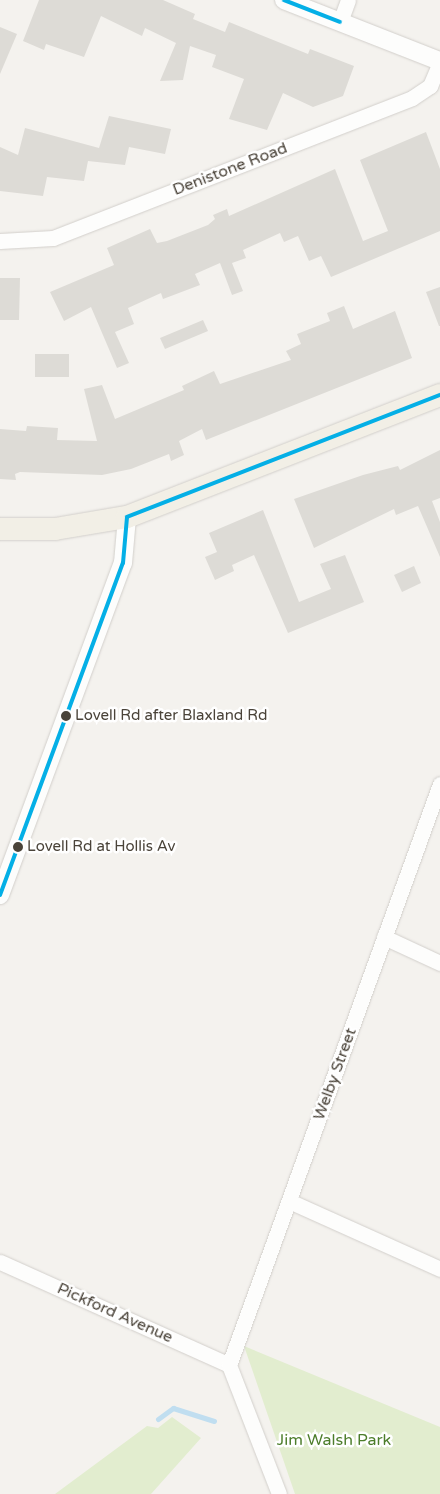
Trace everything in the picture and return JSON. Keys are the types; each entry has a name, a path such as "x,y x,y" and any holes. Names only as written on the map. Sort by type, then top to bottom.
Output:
{"main road":[{"path":"0,529 55,529 127,517 440,395"}],"street":[{"path":"284,0 440,62"},
{"path":"340,22 348,0"},
{"name":"Denistone Road","path":"0,241 52,238 412,98 430,86 440,62"},
{"path":"0,895 123,563 127,517"},
{"name":"Welby Street","path":"229,1365 440,784"},
{"path":"384,937 440,963"},
{"path":"289,1202 440,1269"},
{"name":"Pickford Avenue","path":"0,1262 229,1365"},
{"path":"229,1365 279,1494"}],"green space":[{"name":"Jim Walsh Park","path":"244,1346 440,1427 440,1494 295,1494"},
{"path":"172,1417 201,1438 151,1494 55,1494 147,1426 158,1428"}],"building":[{"path":"39,0 163,0 195,14 193,19 225,32 229,22 308,54 310,49 354,66 343,96 313,107 283,93 267,130 229,119 244,79 212,67 216,55 190,46 183,80 160,81 176,43 145,28 142,36 101,16 84,57 46,44 44,50 23,41"},
{"path":"0,27 17,34 0,74"},
{"path":"109,116 171,129 165,154 129,147 125,165 88,161 84,181 47,177 43,196 0,191 0,147 18,155 25,128 99,148"},
{"path":"426,132 440,169 440,231 331,277 321,256 309,261 298,236 284,242 280,233 243,250 246,258 232,263 243,291 232,295 220,263 195,274 200,285 163,299 161,293 128,308 134,324 115,332 129,363 117,368 91,307 64,321 50,292 114,265 107,248 150,229 157,243 167,241 208,225 215,219 213,215 227,209 229,216 335,169 363,241 388,231 360,160"},
{"path":"0,278 20,278 19,320 0,320"},
{"path":"440,287 440,326 439,326 426,292"},
{"path":"344,306 353,329 395,311 412,358 206,440 202,429 179,441 184,455 171,461 169,454 131,469 102,475 20,472 15,474 16,480 0,479 0,429 26,431 27,426 58,428 57,440 97,441 84,389 102,385 115,419 184,390 182,386 214,371 220,384 291,360 286,351 301,344 297,334 330,321 327,313"},
{"path":"203,320 208,331 165,349 160,338"},
{"path":"35,354 69,354 69,377 35,377"},
{"path":"440,450 440,498 432,501 440,522 440,557 418,506 396,515 394,509 314,548 294,499 363,475 398,466 400,470"},
{"path":"263,510 299,602 331,589 320,564 345,555 364,602 288,633 254,555 232,565 234,571 215,580 205,557 217,552 209,533"},
{"path":"414,566 421,583 402,592 394,575"}],"waterway":[{"path":"158,1419 173,1408 214,1421"}],"transit line":[{"path":"284,0 340,22"},
{"path":"127,517 440,395"},
{"path":"0,895 123,563 127,517"}],"place":[{"name":"Lovell Rd after Blaxland Rd","path":"66,716"},
{"name":"Lovell Rd at Hollis Av","path":"18,847"}]}
